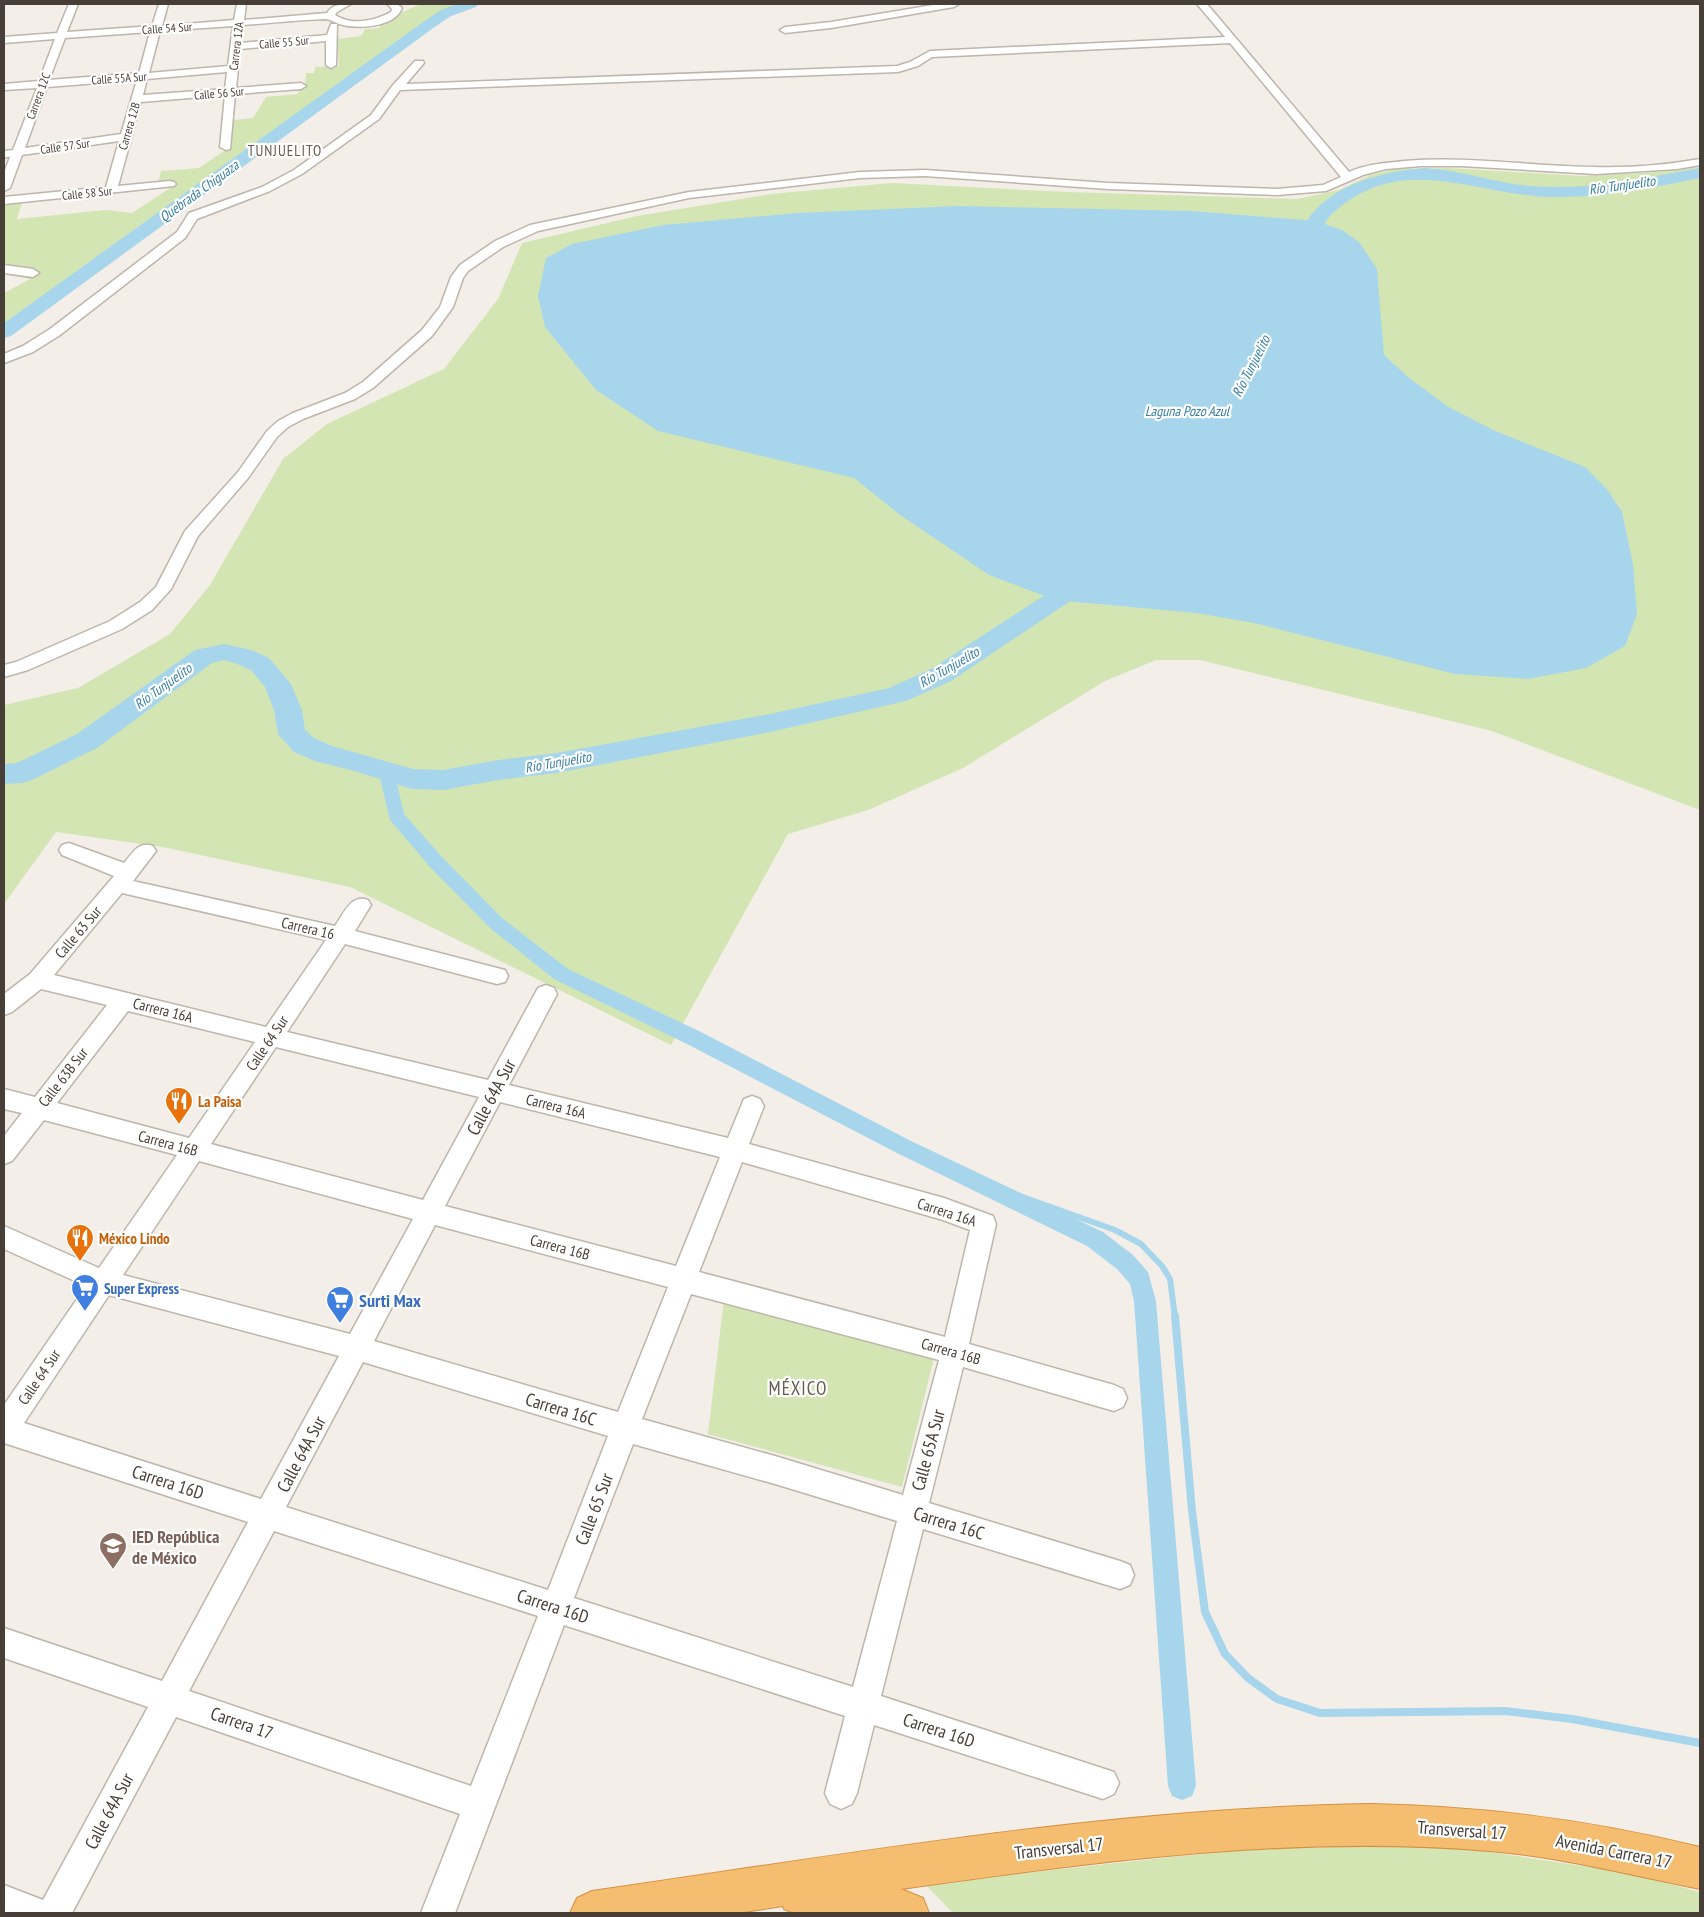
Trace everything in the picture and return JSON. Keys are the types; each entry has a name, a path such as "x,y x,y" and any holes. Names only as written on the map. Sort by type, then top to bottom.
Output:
{"highway":[{"name":"Transversal 17","path":"592,1913 1008,1854 1210,1831 1298,1826 1369,1825 1462,1828 1528,1835"},
{"name":"Avenida Carrera 17","path":"1528,1835 1662,1859 1700,1868"},
{"path":"753,1890 872,1902 908,1913"}],"street":[{"name":"Carrera 12C","path":"4,188 73,4"},
{"name":"Carrera 12B","path":"111,190 163,4"},
{"path":"241,4 248,4"},
{"name":"Carrera 12A","path":"226,147 230,92 241,4"},
{"path":"331,65 331,38 334,19 331,12 342,4"},
{"name":"Calle 54 Sur","path":"4,40 239,23 334,19 364,23 383,20 397,11 397,8 391,4"},
{"path":"785,30 831,25 954,4"},
{"path":"1202,4 1346,177"},
{"name":"Calle 55 Sur","path":"236,46 331,38"},
{"path":"397,87 898,69 914,64 930,54 1233,40"},
{"path":"4,359 28,349 55,332 181,234 186,229 189,219 193,216 266,189 298,172 364,127 375,117 397,87 419,63"},
{"name":"Calle 55A Sur","path":"4,87 233,69"},
{"name":"Calle 56 Sur","path":"136,99 301,86"},
{"name":"Calle 57 Sur","path":"4,154 126,137"},
{"path":"4,671 22,666 116,625 146,606 163,589 191,534 243,475 272,434 298,416 350,396 368,385 426,333 446,307 457,278 464,268 500,244 534,228 689,195 860,175 925,173 1108,186 1276,192 1326,188 1346,177 1386,166 1421,163 1461,163 1596,171 1677,166 1700,162"},
{"name":"Calle 58 Sur","path":"4,201 170,184"},
{"path":"4,269 33,274"},
{"name":"Carrera 16","path":"69,850 123,879 497,976"},
{"name":"Calle 63 Sur","path":"4,1006 38,980 146,851"},
{"name":"Calle 64 Sur","path":"4,1429 361,905"},
{"name":"Carrera 16A","path":"38,980 734,1150 944,1209 984,1224"},
{"name":"Calle 64A Sur","path":"54,1913 546,994"},
{"name":"Calle 63B Sur","path":"4,1154 123,1001"},
{"name":"Carrera 16B","path":"4,1099 954,1352 1114,1398"},
{"name":"Calle 65 Sur","path":"438,1913 625,1428 752,1106"},
{"name":"Calle 65A Sur","path":"841,1793 954,1352 984,1224"},
{"name":"Carrera 16C","path":"4,1237 103,1282 357,1348 1120,1574"},
{"name":"Carrera 16D","path":"4,1429 1103,1783"},
{"name":"Carrera 17","path":"4,1643 480,1805"},
{"path":"4,1902 35,1913"}],"green space":[{"path":"422,4 460,4 430,18 4,323 4,293 30,279 4,274 4,204 22,202 17,219 106,210 132,213 178,183 158,184 161,171 199,168 230,147 234,120 253,118 266,97 298,94 299,88 305,87 306,73 314,73 315,67 339,66 337,39 361,36 365,29 380,28 379,22"},
{"path":"1700,167 1700,810 1492,731 1200,660 1156,660 1105,681 963,768 868,810 788,834 671,1045 350,887 163,847 56,832 4,904 4,705 78,688 170,634 210,585 283,459 327,424 444,369 498,299 522,243 637,216 771,194 892,183 1067,192 1297,199 1339,190 1370,175 1396,169 1448,168 1582,176 1660,172"},
{"path":"724,1299 935,1354 902,1487 708,1434"},
{"path":"1307,1845 1457,1847 1629,1873 1700,1892 1700,1913 953,1913 925,1884 1172,1857"}],"water":[{"name":"Laguna Pozo Azul","path":"958,206 1192,211 1316,221 1342,230 1359,242 1377,269 1384,355 1408,377 1447,406 1493,430 1585,467 1607,489 1622,512 1633,564 1637,614 1625,646 1586,668 1528,679 1455,674 1254,623 1196,613 1055,600 989,575 900,515 854,478 658,431 596,390 545,327 538,296 546,258 572,244 663,225 797,213"}],"waterway":[{"name":"Quebrada Chiguaza","path":"4,332 431,23 446,13 471,4"},
{"name":"Río Tunjuelito","path":"1301,262 1314,224 1328,209 1341,198 1356,190 1391,177 1425,173 1441,174 1529,191 1562,192 1621,187 1700,173"},
{"name":"Río Tunjuelito","path":"4,774 22,773 87,741 204,656 224,652 243,656 260,664 277,684 288,710 292,734 304,745 325,754 359,762 412,779 443,780 498,770 557,763 770,723 896,695 941,675 1091,576"},
{"path":"386,770 396,816 436,862 496,923 561,974 694,1038 904,1147 1095,1239 1125,1262 1140,1279 1145,1301 1182,1786"},
{"path":"961,1175 1115,1230 1141,1244 1162,1266 1170,1279 1175,1317"},
{"path":"1175,1316 1192,1511 1205,1612 1225,1654 1248,1678 1277,1699 1320,1713 1505,1711 1572,1719 1700,1743"}],"place":[{"name":"La Paisa","path":"179,1125"},
{"name":"México Lindo","path":"80,1262"},
{"name":"Super Express","path":"85,1312"},
{"name":"Surti Max","path":"340,1324"},
{"name":"IED República de México","path":"113,1570"}],"district":[{"name":"TUNJUELITO","path":"285,150"},
{"name":"MÉXICO","path":"798,1388"}]}
